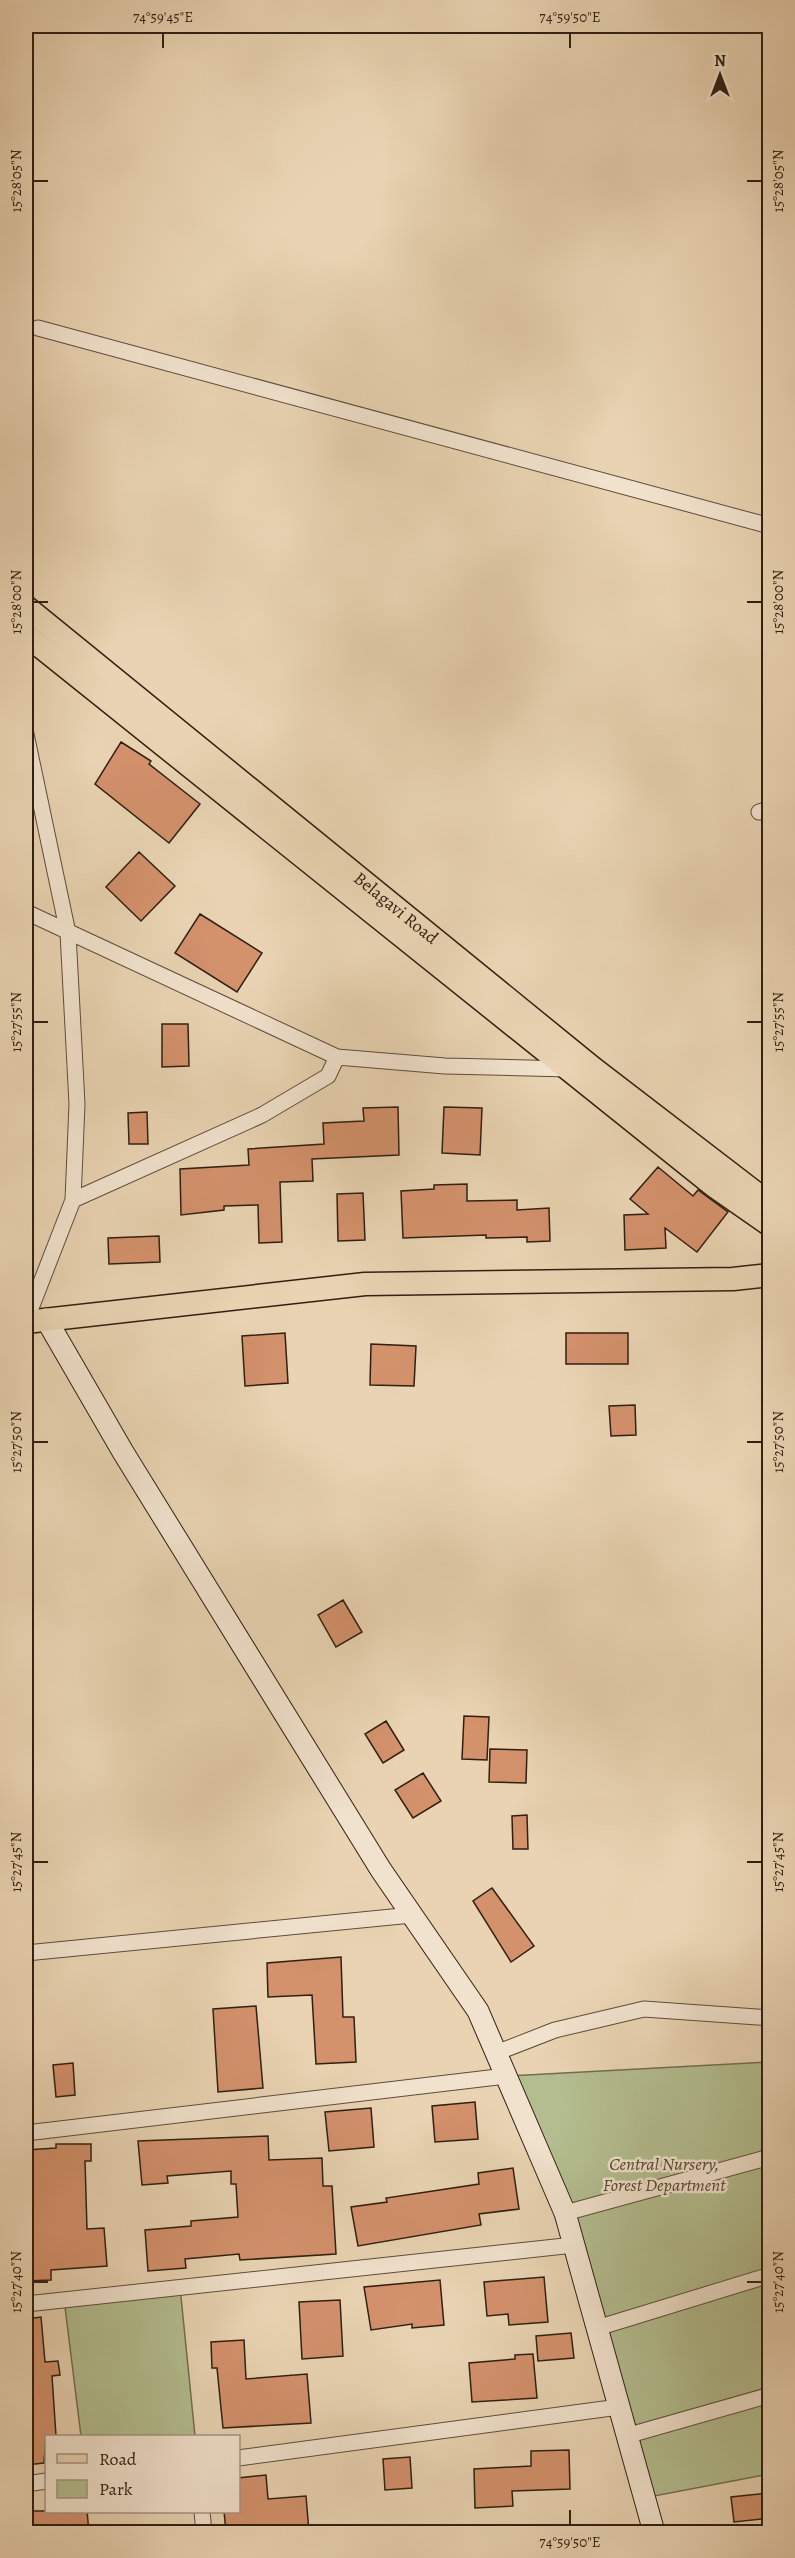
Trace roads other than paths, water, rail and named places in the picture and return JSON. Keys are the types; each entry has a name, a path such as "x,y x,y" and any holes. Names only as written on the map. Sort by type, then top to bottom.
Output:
{"main road":[{"name":"Belagavi Road","path":"26,607 594,1069 770,1204"},
{"path":"26,635 714,1186 770,1225"},
{"path":"32,1321 287,1291 435,1281 733,1279 770,1275"}],"street":[{"path":"38,328 770,526"},
{"path":"26,734 68,933 76,1104 73,1200 32,1321 123,1452 412,1915 478,2011 565,2213 654,2532"},
{"path":"26,912 337,1057 445,1066 569,1069"},
{"path":"73,1200 262,1115 328,1076 337,1057"},
{"path":"26,1953 412,1915"},
{"path":"496,2053 555,2030 644,2009 770,2018"},
{"path":"26,2133 506,2076"},
{"path":"565,2213 770,2157"},
{"path":"26,2304 574,2245"},
{"path":"597,2328 770,2275"},
{"path":"627,2436 770,2395"},
{"path":"240,2458 619,2407"},
{"path":"26,2484 45,2481"},
{"path":"202,2513 204,2532"}],"park label":[{"name":"Central Nursery, Forest Department","path":"664,2174"}]}
